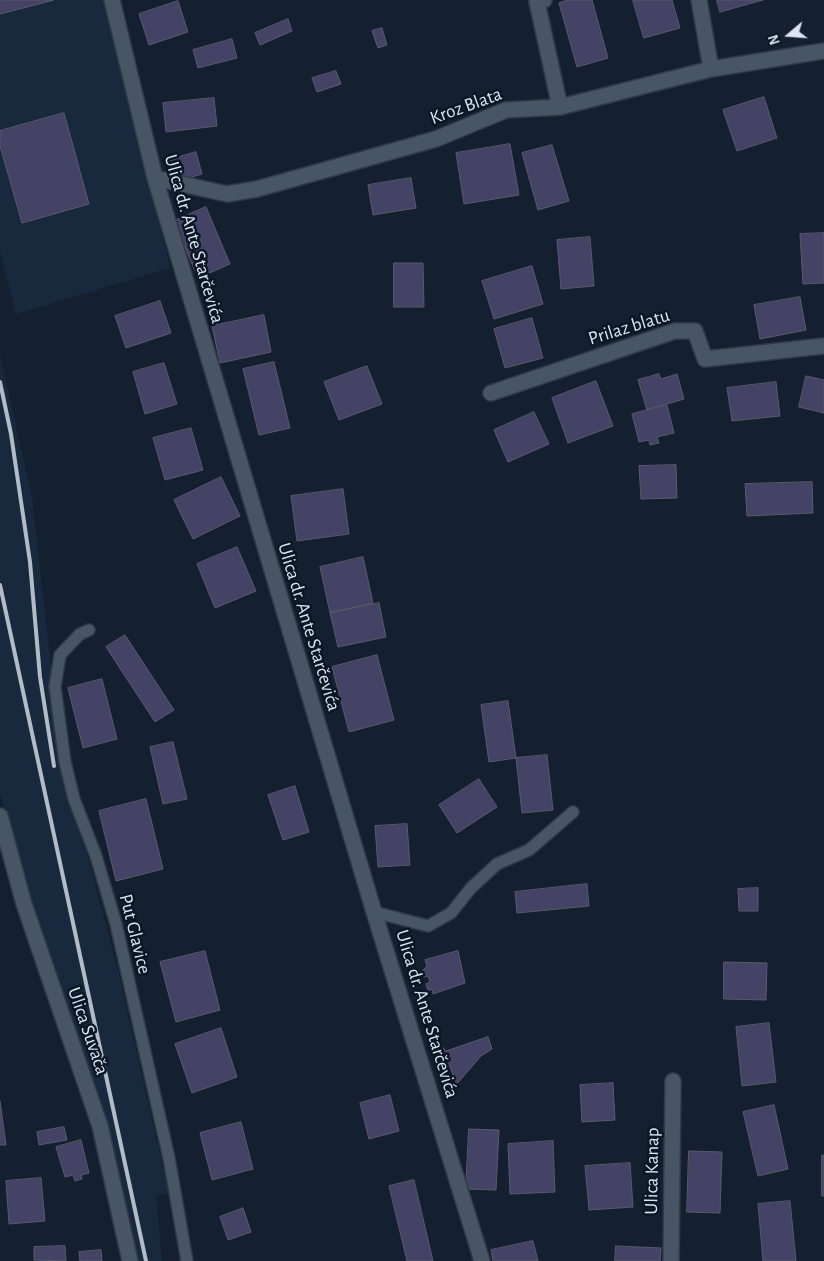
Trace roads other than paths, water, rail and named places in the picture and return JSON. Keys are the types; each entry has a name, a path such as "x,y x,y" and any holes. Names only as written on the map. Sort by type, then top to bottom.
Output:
{"street":[{"name":"Ulica dr. Ante Starčevića","path":"112,0 155,178 374,912 482,1261"},
{"path":"544,0 537,2 560,107"},
{"path":"699,0 711,69"},
{"name":"Kroz Blata","path":"155,178 227,194 257,189 436,139 506,110 560,107 711,69 824,51"},
{"name":"Prilaz blatu","path":"491,393 675,331 695,331 705,359 824,346"},
{"name":"Ulica Suvača","path":"0,816 24,904 100,1126 130,1261"},
{"name":"Ulica Kanap","path":"671,1261 673,1081"}],"lane":[{"name":"Put Glavice","path":"89,630 80,634 60,655 55,686 65,762 74,799 96,856 116,924 169,1158 187,1261"},
{"path":"374,912 428,926 451,913 471,888 497,864 529,850 573,812"}],"railway":[{"path":"0,382 11,434 30,562 40,677 54,766"},
{"path":"0,585 146,1261"}]}
